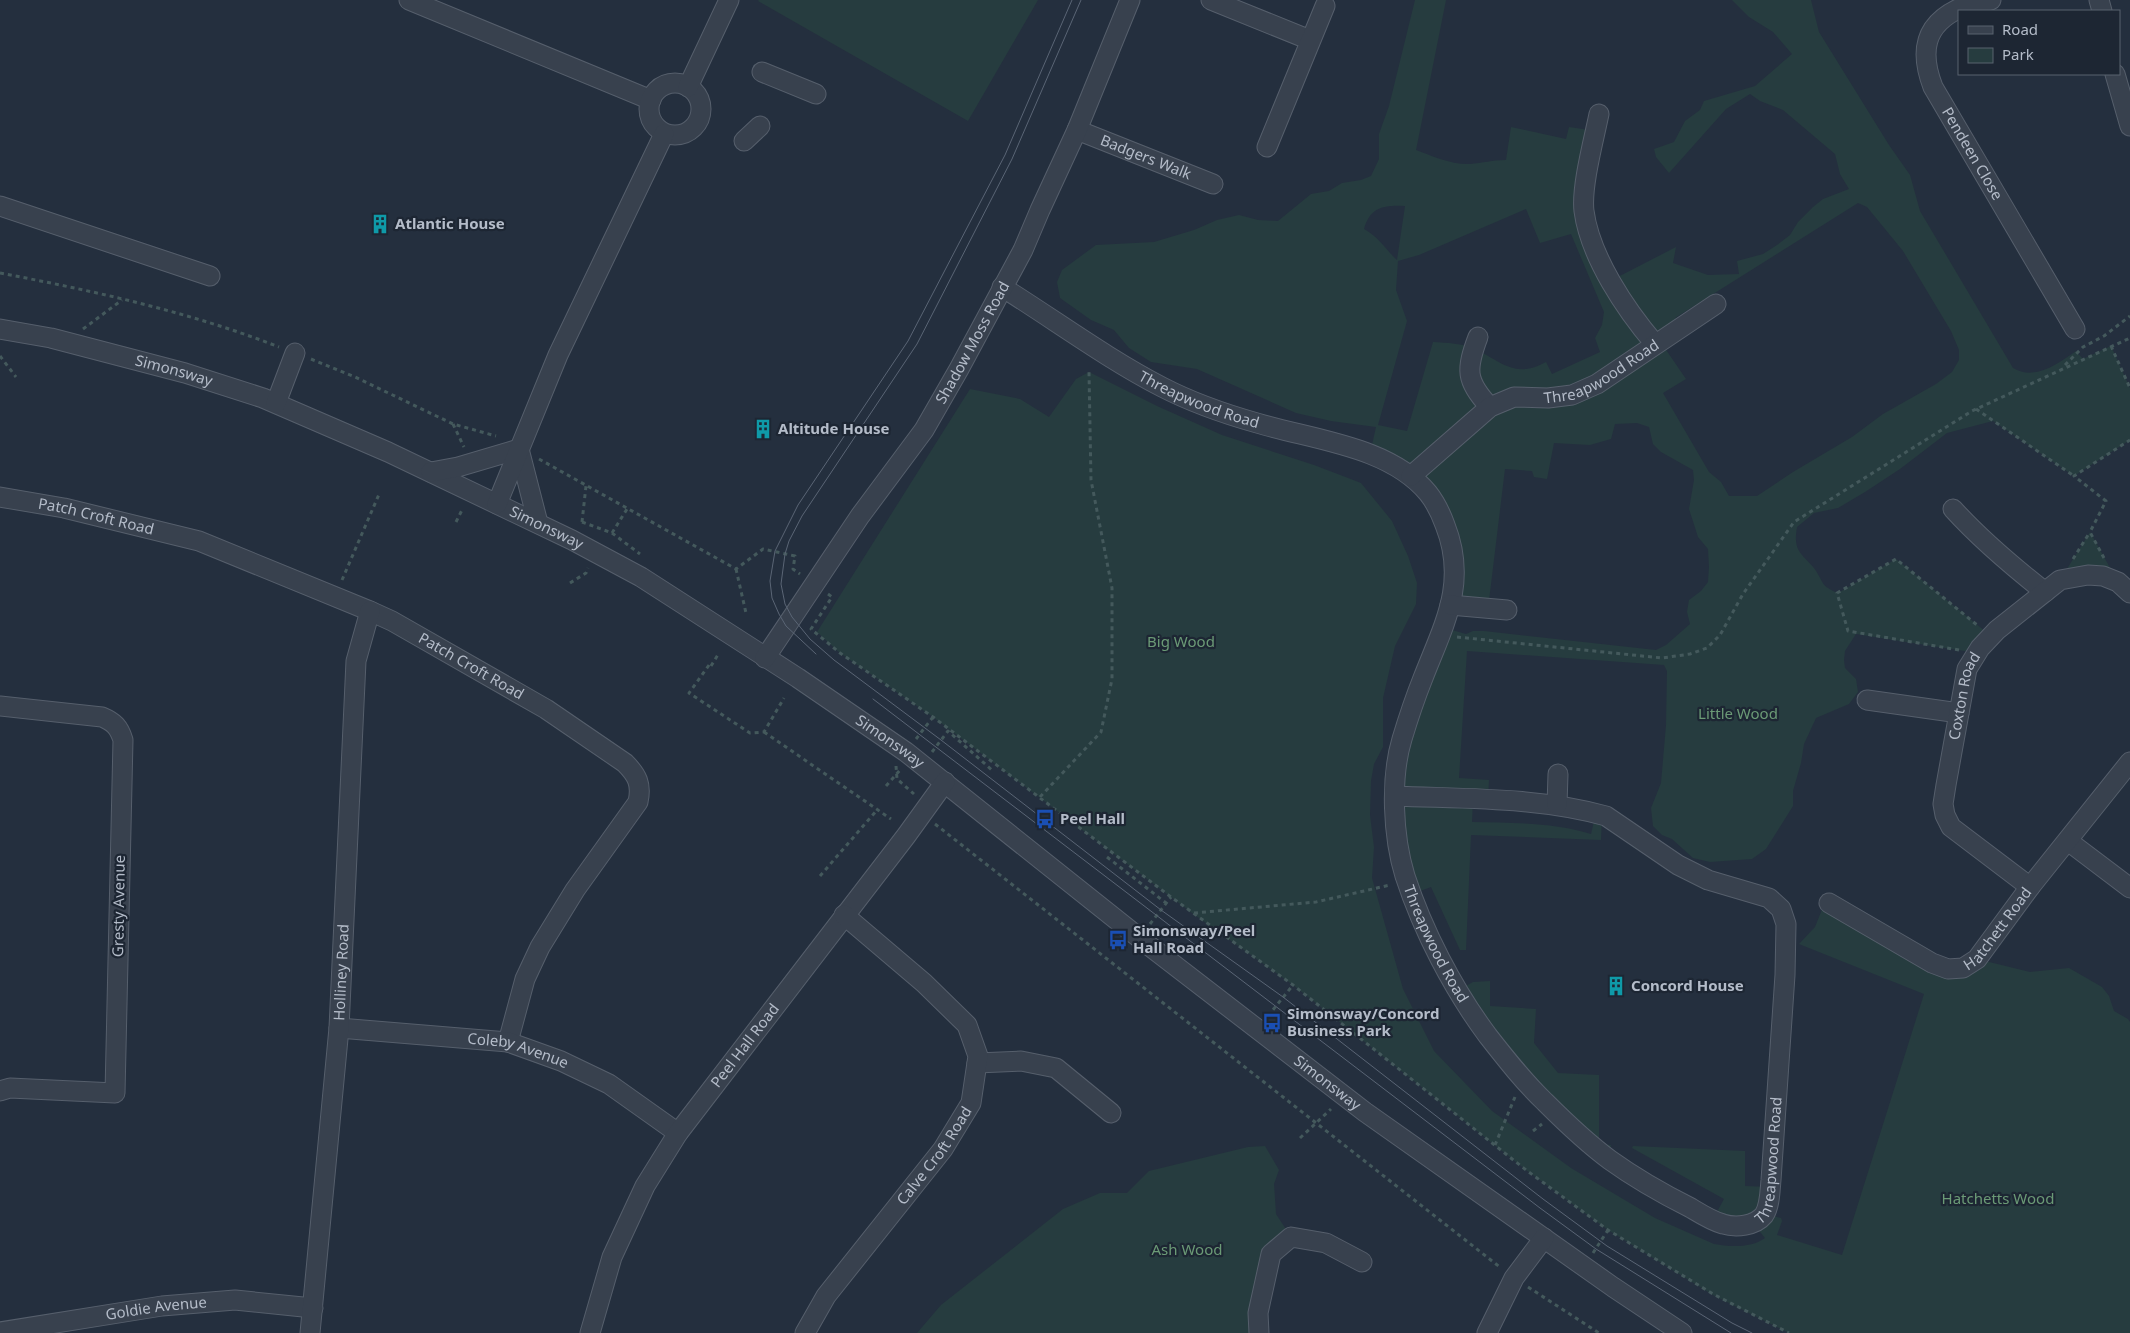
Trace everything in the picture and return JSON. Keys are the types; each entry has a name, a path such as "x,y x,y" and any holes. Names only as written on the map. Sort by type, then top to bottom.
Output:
{"street":[{"path":"409,0 651,100"},
{"path":"688,88 729,0"},
{"name":"Shadow Moss Road","path":"765,658 860,516 924,430 959,370 1023,250 1077,130 1130,0"},
{"path":"1211,0 1310,40"},
{"name":"Pendeen Close","path":"1991,0 1961,8 1946,17 1934,28 1928,37 1925,49 1926,69 1933,87 2075,328"},
{"path":"1267,147 1325,6"},
{"path":"762,72 816,94"},
{"path":"2115,75 2130,126"},
{"path":"676,83 688,88 697,95 700,103 699,119 688,132 680,135 664,134 653,124 650,117 651,100 660,88 667,84 676,83"},
{"path":"1599,114 1584,195 1584,211 1588,228 1611,280 1642,328 1656,344"},
{"path":"744,141 760,126"},
{"name":"Badgers Walk","path":"1077,130 1213,184"},
{"path":"497,504 558,355 664,134"},
{"path":"0,206 210,276"},
{"name":"Threapwood Road","path":"1002,287 1163,388 1253,422 1387,460 1411,476 1428,493 1440,511 1448,532 1455,575 1450,606 1441,636 1423,677 1401,740 1397,759 1395,796 1399,846 1410,887 1457,991 1522,1079 1567,1124 1609,1159 1655,1190 1723,1224 1738,1226 1760,1219 1765,1214 1771,1180 1785,976 1786,924 1781,909 1769,898 1708,880 1678,865 1606,816 1582,809 1557,805 1395,796"},
{"name":"Threapwood Road","path":"1411,476 1490,407 1514,397 1548,398 1572,395 1596,384 1716,304"},
{"name":"Simonsway","path":"0,329 50,338 185,373 276,403 431,472 572,540 641,577 898,747 945,782 1147,944 1344,1096 1584,1267 1682,1333"},
{"path":"1478,337 1470,360 1470,377 1474,388 1490,407"},
{"path":"276,403 295,353"},
{"path":"431,472 472,463 520,449"},
{"path":"520,449 538,524"},
{"name":"Patch Croft Road","path":"0,498 64,508 198,541 370,611 392,621 546,709 625,763 636,774 641,792 638,802 575,890 540,947 525,979 508,1042"},
{"path":"1953,509 1976,534 2003,558 2052,586"},
{"name":"Coxton Road","path":"2030,887 1951,827 1945,814 1943,804 1967,669 1991,636 2052,586 2088,575 2103,576 2124,588"},
{"path":"1450,606 1507,610"},
{"name":"Holliney Road","path":"310,1333 339,1028 356,661 370,611"},
{"path":"1868,700 1959,713"},
{"name":"Gresty Avenue","path":"0,706 102,717 112,721 119,729 122,740 115,1093 10,1088 0,1091"},
{"name":"Hatchett Road","path":"1829,903 1932,963 1948,969 1963,968 1977,959 2030,887 2130,762"},
{"path":"1557,805 1558,774"},
{"name":"Peel Hall Road","path":"590,1333 612,1258 644,1186 678,1132 906,836 945,782"},
{"path":"2068,841 2130,888"},
{"name":"Calve Croft Road","path":"805,1333 826,1296 943,1149 971,1103 978,1056 967,1025 924,983 844,915"},
{"name":"Coleby Avenue","path":"339,1028 508,1042 562,1061 609,1084 678,1132"},
{"path":"977,1063 1021,1061 1056,1068 1112,1114"},
{"path":"1259,1333 1258,1313 1271,1254 1291,1237 1326,1242 1362,1262"},
{"path":"1487,1333 1514,1278 1544,1238"},
{"name":"Goldie Avenue","path":"0,1332 51,1328 162,1306 235,1300 313,1308"}],"path":[{"path":"0,273 67,286 123,300 251,336 356,377 452,424 496,436"},
{"path":"80,331 123,300"},
{"path":"2063,368 2083,347 2104,336 2130,316"},
{"path":"1441,636 1662,658 1690,654 1707,648 1720,635 1744,594 1794,522 1976,409 2130,338"},
{"path":"2111,346 2130,388"},
{"path":"0,356 16,377"},
{"path":"1040,797 1101,732 1112,680 1112,588 1091,480 1089,372"},
{"path":"1976,409 2074,476 2106,501 2090,532 2052,586"},
{"path":"452,424 472,463"},
{"path":"2074,476 2130,440"},
{"path":"541,460 736,569 746,613"},
{"path":"572,540 582,522 586,486"},
{"path":"340,586 380,492"},
{"path":"582,522 612,533 627,509"},
{"path":"2090,532 2124,588"},
{"path":"736,569 763,549 795,556 793,570"},
{"path":"1977,653 1848,631 1837,593 1896,559 1991,636"},
{"path":"832,597 811,629 840,652 933,716 1192,913 1293,985 1495,1145 1608,1230 1713,1294 1789,1333"},
{"path":"719,653 689,693 750,733 764,732 891,819"},
{"path":"764,732 784,698"},
{"path":"932,752 948,730 993,771"},
{"path":"820,876 877,810"},
{"path":"931,821 1514,1278 1599,1333"},
{"path":"1107,857 1166,903"},
{"path":"1192,913 1288,906 1410,887"},
{"path":"1149,924 1171,897"},
{"path":"1259,1029 1293,985"},
{"path":"1495,1145 1522,1079"},
{"path":"1300,1138 1344,1096"},
{"path":"1584,1267 1608,1230"}],"green space":[{"path":"759,0 1038,0 968,121"},
{"name":"Little Wood","path":"1415,0 1446,0 1416,150 1449,162 1474,164 1506,160 1511,127 1566,139 1569,127 1596,131 1584,195 1612,280 1676,247 1673,263 1708,275 1739,274 1737,261 1763,254 1777,245 1790,235 1798,222 1823,199 1849,189 1840,174 1835,154 1783,110 1760,101 1750,94 1726,109 1669,173 1656,157 1654,149 1674,142 1685,121 1700,110 1704,101 1755,86 1792,54 1773,32 1749,17 1732,0 1811,0 1819,32 1889,145 1910,175 1920,211 2013,368 2021,372 2037,372 2054,366 2076,351 2083,359 2111,346 2130,388 2130,440 2074,476 1993,421 1947,433 1900,469 1865,492 1838,508 1814,513 1797,527 1796,541 1801,554 1814,568 1825,586 1832,590 1838,593 1896,559 1991,636 1977,653 1856,634 1845,651 1844,660 1845,668 1856,679 1858,692 1849,704 1816,718 1804,744 1793,791 1793,806 1766,849 1752,859 1710,862 1693,858 1672,839 1662,835 1653,826 1651,808 1661,783 1666,725 1667,671 1664,665 1467,651 1459,778 1489,780 1488,800 1473,800 1472,822 1547,825 1591,834 1596,813 1602,815 1601,840 1471,835 1466,950 1460,950 1431,887 1412,894 1395,796 1445,628 1466,634 1473,631 1484,631 1656,650 1666,645 1690,624 1687,612 1689,600 1701,591 1708,582 1708,549 1698,537 1689,509 1694,480 1693,470 1661,452 1653,444 1649,427 1637,423 1615,424 1611,439 1590,445 1554,443 1547,479 1534,477 1532,471 1505,469 1488,609 1450,605 1440,511 1370,454 1376,427 1331,421 1296,413 1197,369 1151,362 1129,348 1114,330 1091,320 1060,298 1057,282 1062,270 1096,245 1154,242 1194,230 1217,220 1239,215 1258,220 1278,221 1311,194 1329,191 1342,183 1361,180 1371,176 1379,159 1379,134 1389,106","holes":["1858,203 1867,207 1903,251 1951,331 1959,350 1959,360 1952,372 1936,384 1883,414 1852,437 1757,496 1729,496 1721,482 1709,472 1663,393 1686,379 1660,341 1683,326 1675,318","1391,206 1405,206 1397,260 1378,240 1364,229 1370,216 1379,209","1526,209 1540,243 1571,234 1604,312 1602,325 1595,338 1600,352 1552,374 1546,362 1535,367 1517,369 1509,367 1470,347 1433,342 1407,431 1378,425 1407,321 1396,290 1398,261 1419,255"]},
{"path":"1089,372 1157,406 1222,435 1314,465 1361,483 1392,521 1408,556 1417,583 1416,604 1395,646 1383,698 1383,747 1374,764 1371,781 1370,815 1374,847 1372,878 1403,989 1434,1051 1492,1111 1571,1168 1655,1218 1720,1245 1754,1244 1765,1238 1753,1223 1713,1219 1724,1199 1632,1148 1633,1146 1745,1151 1745,1186 1770,1187 1765,1214 1781,1218 1782,1221 1777,1235 1842,1255 1924,994 1799,944 1815,927 1823,907 1932,963 1977,959 2030,972 2069,968 2102,987 2109,996 2114,1011 2130,1022 2130,1333 1789,1333 1713,1295 1608,1230 1526,1170 1293,985 1192,913 933,717 840,653 817,632 970,389 1020,399 1049,417 1076,379"},
{"path":"2090,532 2118,582 2060,580"},
{"path":"1490,981 1490,1006 1536,1009 1534,1043 1558,1073 1599,1075 1599,1144 1611,1145 1610,1150 1604,1155 1552,1109 1523,1080 1457,991 1473,982"},
{"name":"Ash Wood","path":"1265,1146 1279,1170 1274,1184 1276,1214 1291,1237 1271,1254 1259,1333 917,1333 941,1305 1063,1209 1100,1193 1127,1193 1149,1171 1248,1147"}],"tram line":[{"path":"816,654 786,626 772,598 770,581 775,551 798,505 908,341 1005,155 1072,0"},
{"path":"1081,0 1012,159 917,344 802,516 789,541 785,554 781,584 785,604 792,617 810,639 834,660 1161,910 1283,997 1543,1199 1607,1246 1732,1323 1752,1333"},
{"path":"873,699 1540,1208 1596,1249 1731,1333"}],"place":[{"name":"Atlantic House","path":"380,224"},
{"name":"Altitude House","path":"763,429"},
{"name":"Peel Hall","path":"1045,819"},
{"name":"Simonsway/Peel Hall Road","path":"1118,940"},
{"name":"Concord House","path":"1616,986"},
{"name":"Simonsway/Concord Business Park","path":"1272,1023"}],"park label":[{"name":"Big Wood","path":"1181,642"},
{"name":"Hatchetts Wood","path":"1998,1199"}]}
